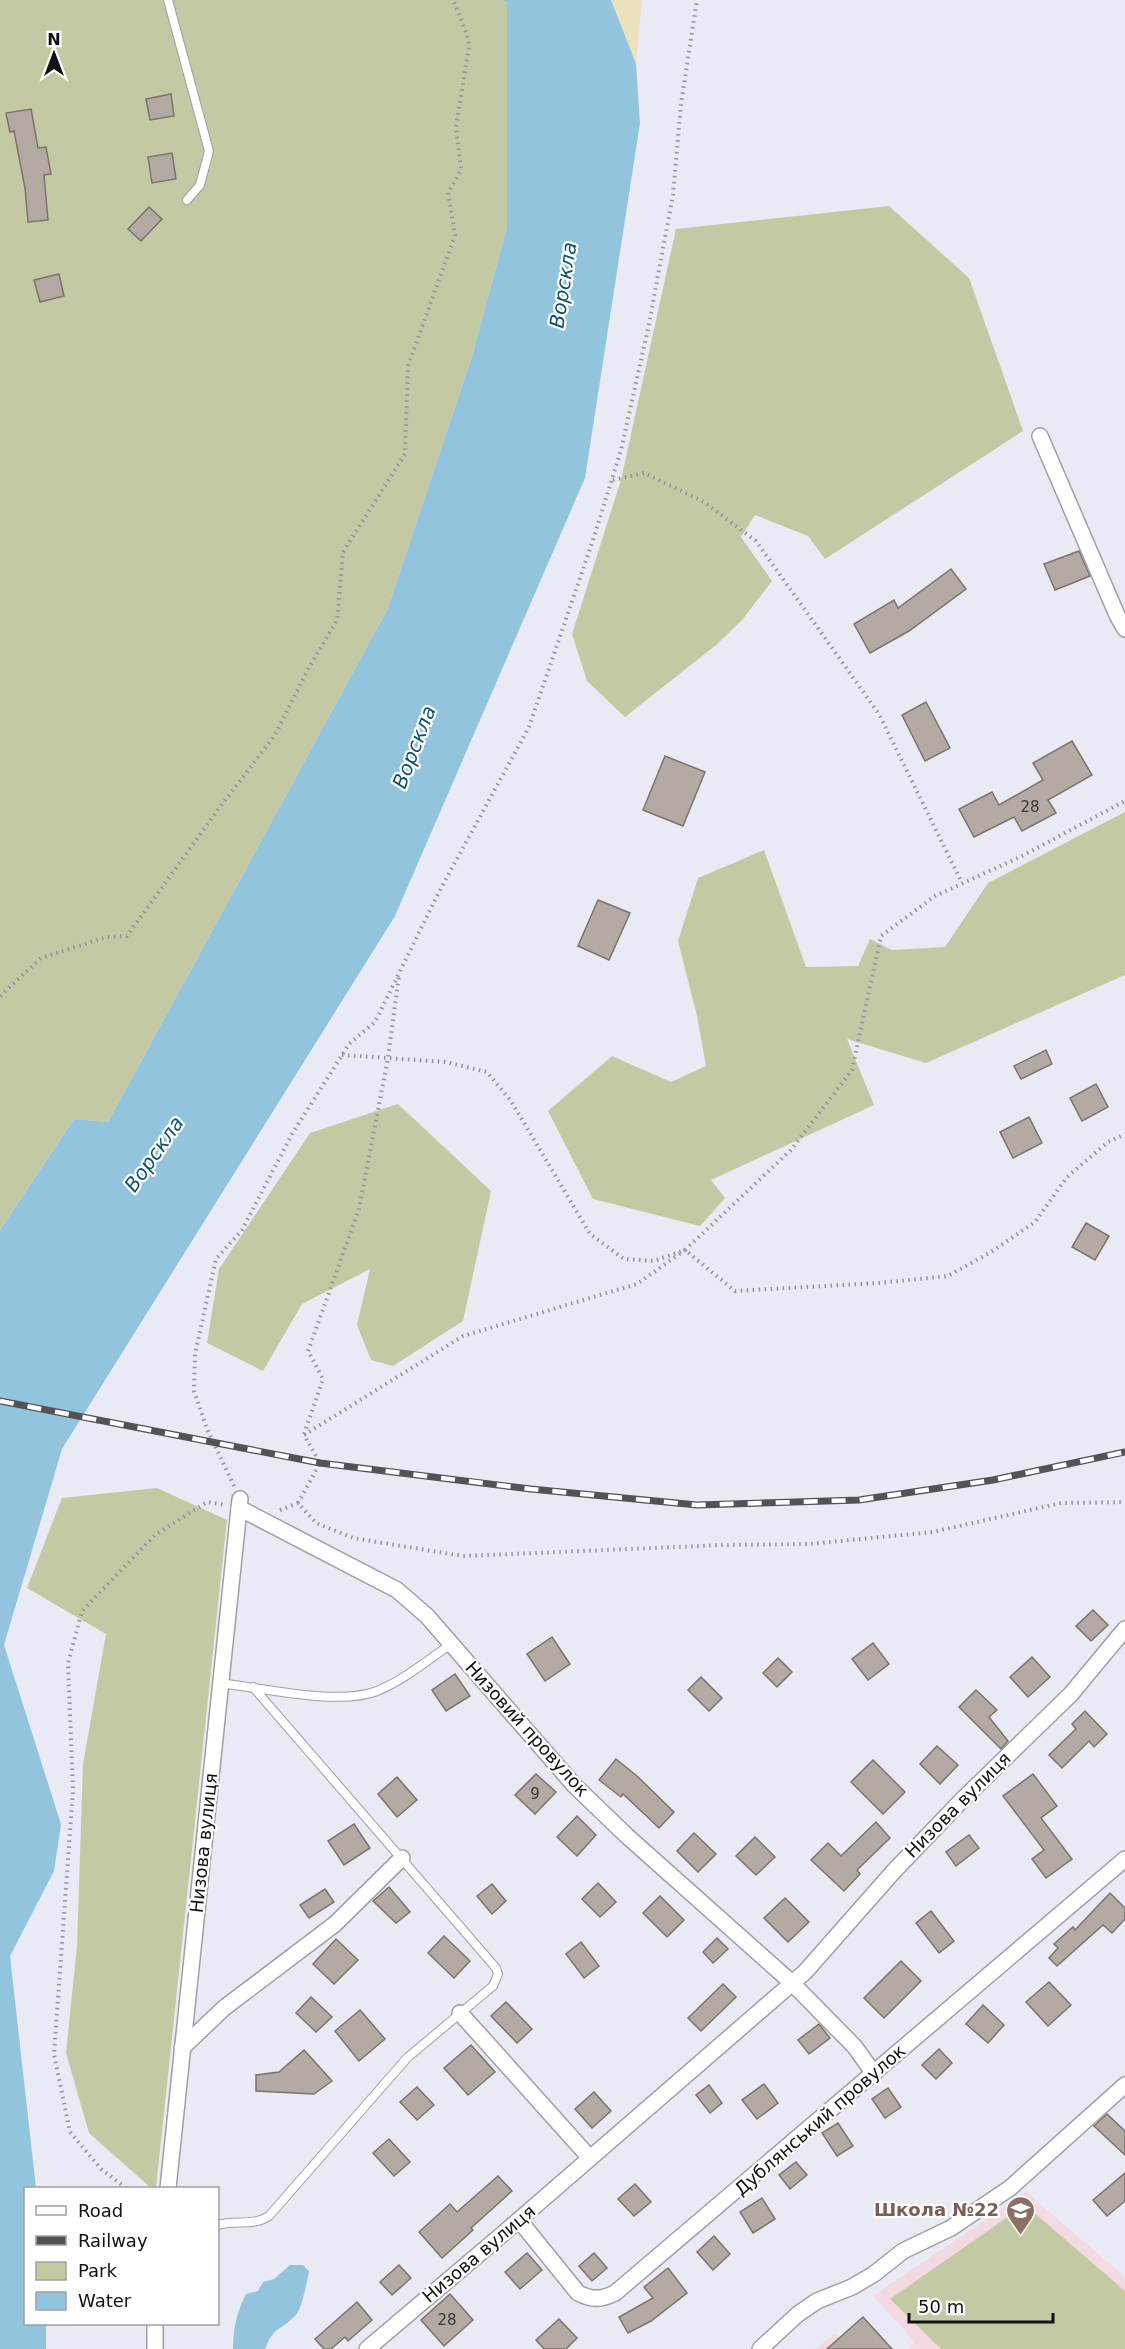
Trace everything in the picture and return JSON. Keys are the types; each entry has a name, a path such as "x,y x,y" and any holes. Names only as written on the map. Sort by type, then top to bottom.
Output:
{"street":[{"path":"1040,436 1125,629"},
{"name":"Низовий провулок","path":"239,1503 397,1590 428,1616 574,1785 627,1836 792,1983"},
{"name":"Низова вулиця","path":"168,2187 239,1503"},
{"name":"Низова вулиця","path":"367,2349 805,1972 894,1871 962,1800 1071,1694 1125,1629"},
{"path":"182,2049 224,2008 335,1924 402,1858"},
{"name":"Дублянський провулок","path":"519,2220 578,2293 590,2299 599,2299 615,2293 1125,1859"},
{"path":"792,1983 855,2047 874,2074"},
{"path":"460,2013 590,2158"},
{"path":"760,2349 798,2314 817,2301 852,2287 874,2274 903,2251 951,2228 1010,2188 1125,2085"}],"lane":[{"path":"168,0 209,151 200,185 187,200"},
{"path":"220,1683 324,1696 360,1696 393,1683 452,1644"},
{"path":"219,2225 226,2222 258,2223 269,2216 407,2058 494,1986 498,1974 496,1968 254,1687"}],"path":[{"path":"0,996 41,958 106,937 127,936 274,735 336,621 343,552 405,454 408,366 455,236 448,193 461,170 456,127 469,46 467,34 453,0"},
{"path":"125,2187 101,2169 70,2132 54,2054 73,1790 68,1664 82,1611 155,1535 207,1502 239,1503 207,1429 194,1391 195,1354 216,1259 242,1230 292,1134 349,1044 375,1022 440,890 529,727 612,480 648,329 671,206 681,104 697,0"},
{"path":"612,480 644,473 704,502 756,541 879,714 962,884"},
{"path":"304,1435 463,1336 637,1284 685,1250 791,1150 852,1070 880,936 935,896 1020,856 1125,801"},
{"path":"270,1509 280,1510 298,1503 320,1463 304,1435 323,1379 308,1351 359,1209 388,1059 399,972"},
{"path":"342,1055 447,1062 487,1072 517,1111 590,1234 624,1259 654,1261 685,1250"},
{"path":"685,1250 735,1291 879,1283 948,1276 991,1252 1035,1222 1067,1177 1108,1142 1125,1134"},
{"path":"298,1503 316,1523 353,1538 463,1556 809,1544 933,1532 1061,1503 1125,1502"}],"shaded area":[{"name":"Школа №22","path":"1026,2192 1125,2277 1125,2349 908,2349 915,2342 873,2296"},
{"path":"835,2334 848,2349 815,2349"}],"green space":[{"path":"0,0 502,0 507,3 507,227 472,356 387,610 108,1122 74,1119 0,1230"},
{"path":"889,206 969,278 1023,431 825,559 808,536 755,515 741,537 772,581 742,620 716,645 625,717 587,681 572,634 621,480 676,229"},
{"path":"1125,812 1125,975 926,1063 847,1039 874,1105 711,1180 725,1198 700,1226 593,1199 548,1111 612,1056 671,1082 706,1066 697,1016 678,941 698,878 764,850 806,967 858,966 870,939 892,950 945,947 988,883"},
{"path":"398,1104 491,1191 463,1321 393,1366 371,1360 357,1325 370,1269 302,1304 263,1371 207,1343 219,1269 310,1133"},
{"path":"157,1488 227,1520 156,2187 150,2187 89,2133 66,2053 77,1946 83,1764 106,1634 27,1588 62,1498"},
{"name":"Школа №22","path":"1025,2205 1125,2291 1125,2349 941,2349 890,2299"}],"sand":[{"path":"611,0 642,0 636,64"}],"water":[{"name":"Ворскла","path":"502,0 611,0 636,64 640,123 585,478 395,916 62,1449 4,1645 61,1824 54,1871 10,1956 36,2187 24,2187 24,2325 46,2325 46,2349 0,2349 0,1230 74,1119 108,1122 387,610 472,356 507,227 507,3"},
{"path":"290,2265 303,2265 309,2271 298,2312 275,2332 265,2349 233,2349 236,2321 246,2294 258,2291 263,2282 274,2279"}],"building":[{"path":"171,94 174,116 150,120 146,99"},
{"path":"31,109 38,148 46,147 51,174 44,175 48,220 28,222 25,188 14,131 10,132 6,113"},
{"path":"172,153 176,179 152,183 148,157"},
{"path":"149,207 162,219 141,241 128,229"},
{"path":"59,274 64,296 40,302 34,280"},
{"path":"1079,551 1090,576 1055,590 1044,564"},
{"path":"951,569 966,589 909,631 870,653 854,624 894,600 898,608"},
{"path":"926,702 950,748 925,761 902,715"},
{"path":"1072,741 1092,775 1048,800 1056,813 1022,831 1014,817 974,837 959,809 992,792 999,805 1043,780 1033,763"},
{"path":"665,756 705,772 683,826 643,810"},
{"path":"598,900 630,913 609,960 578,946"},
{"path":"1046,1050 1052,1064 1021,1079 1014,1066"},
{"path":"1096,1084 1108,1107 1082,1121 1070,1098"},
{"path":"1029,1117 1042,1143 1013,1158 1000,1132"},
{"path":"1086,1223 1109,1236 1095,1260 1072,1247"},
{"path":"1093,1610 1108,1625 1091,1641 1076,1626"},
{"path":"552,1637 570,1664 545,1681 527,1654"},
{"path":"873,1643 889,1664 868,1680 852,1659"},
{"path":"1032,1657 1050,1677 1028,1697 1010,1677"},
{"path":"778,1658 792,1672 777,1687 763,1673"},
{"path":"455,1674 470,1696 446,1711 432,1690"},
{"path":"701,1677 722,1698 709,1711 688,1690"},
{"path":"976,1690 997,1710 989,1717 1008,1741 1001,1749 959,1707"},
{"path":"1085,1711 1107,1734 1094,1747 1089,1741 1062,1768 1049,1755 1076,1729 1072,1724"},
{"path":"937,1746 958,1765 940,1784 920,1764"},
{"path":"616,1759 674,1812 659,1828 623,1794 621,1797 599,1780"},
{"path":"873,1760 905,1792 883,1814 851,1782"},
{"path":"536,1774 556,1792 535,1814 515,1795"},
{"path":"1033,1774 1057,1806 1041,1818 1072,1859 1046,1878 1032,1859 1044,1850 1003,1796"},
{"path":"397,1777 417,1800 397,1817 378,1794"},
{"path":"577,1816 596,1835 577,1856 557,1837"},
{"path":"876,1822 890,1838 857,1870 860,1874 844,1891 811,1860 828,1843 841,1856"},
{"path":"354,1824 370,1848 344,1865 328,1841"},
{"path":"694,1833 716,1854 698,1872 677,1851"},
{"path":"969,1835 979,1848 956,1866 946,1852"},
{"path":"755,1837 775,1857 756,1875 736,1856"},
{"path":"598,1883 616,1902 600,1917 582,1899"},
{"path":"492,1884 506,1901 492,1914 477,1896"},
{"path":"389,1887 410,1912 396,1923 373,1901"},
{"path":"325,1889 334,1902 309,1918 300,1905"},
{"path":"1110,1893 1125,1908 1125,1919 1112,1933 1103,1925 1057,1966 1049,1958 1058,1948 1054,1944 1073,1927 1075,1930"},
{"path":"660,1896 684,1920 667,1937 643,1913"},
{"path":"785,1898 809,1922 788,1942 764,1918"},
{"path":"931,1911 954,1941 939,1953 916,1923"},
{"path":"444,1936 470,1961 454,1978 428,1953"},
{"path":"717,1938 728,1949 713,1963 703,1952"},
{"path":"336,1939 358,1960 334,1984 313,1964"},
{"path":"581,1942 599,1966 584,1978 566,1954"},
{"path":"901,1961 921,1981 884,2018 864,1998"},
{"path":"1049,1982 1071,2005 1048,2026 1026,2002"},
{"path":"723,1984 736,1997 701,2031 688,2018"},
{"path":"311,1997 332,2017 316,2032 296,2013"},
{"path":"506,2002 532,2029 517,2043 491,2016"},
{"path":"983,2005 1004,2025 988,2043 966,2024"},
{"path":"360,2010 385,2039 359,2061 335,2031"},
{"path":"819,2024 830,2038 809,2054 798,2040"},
{"path":"471,2045 495,2072 468,2095 444,2068"},
{"path":"939,2049 952,2063 936,2079 922,2065"},
{"path":"304,2050 332,2081 314,2094 256,2091 256,2075 279,2072"},
{"path":"764,2084 778,2103 757,2119 742,2100"},
{"path":"709,2085 722,2103 710,2113 696,2095"},
{"path":"417,2087 434,2105 417,2120 400,2102"},
{"path":"888,2088 901,2107 885,2118 872,2099"},
{"path":"594,2092 611,2111 592,2128 575,2109"},
{"path":"1107,2114 1125,2131 1125,2155 1094,2126"},
{"path":"838,2123 853,2146 837,2156 822,2133"},
{"path":"389,2139 410,2162 394,2176 373,2153"},
{"path":"796,2162 807,2175 790,2189 779,2175"},
{"path":"1125,2173 1125,2201 1107,2216 1093,2200"},
{"path":"498,2176 512,2191 442,2258 419,2232 450,2204 457,2212"},
{"path":"635,2184 651,2202 634,2216 618,2199"},
{"path":"762,2198 775,2219 753,2233 740,2212"},
{"path":"714,2236 730,2254 713,2270 697,2252"},
{"path":"527,2253 542,2270 520,2289 505,2272"},
{"path":"594,2253 607,2268 592,2281 579,2266"},
{"path":"399,2265 411,2278 392,2295 380,2282"},
{"path":"668,2268 687,2293 651,2321 628,2333 619,2317 653,2298 644,2287"},
{"path":"450,2294 473,2320 444,2346 421,2320"},
{"path":"357,2302 372,2320 348,2341 345,2337 331,2349 324,2349 315,2339"},
{"path":"863,2317 892,2349 827,2349"},
{"path":"559,2319 577,2338 566,2349 544,2349 536,2340"}],"railway":[{"path":"0,1401 320,1463 531,1489 697,1505 859,1500 993,1480 1125,1452"}],"place":[{"name":"Школа №22","path":"1020,2236"}]}
